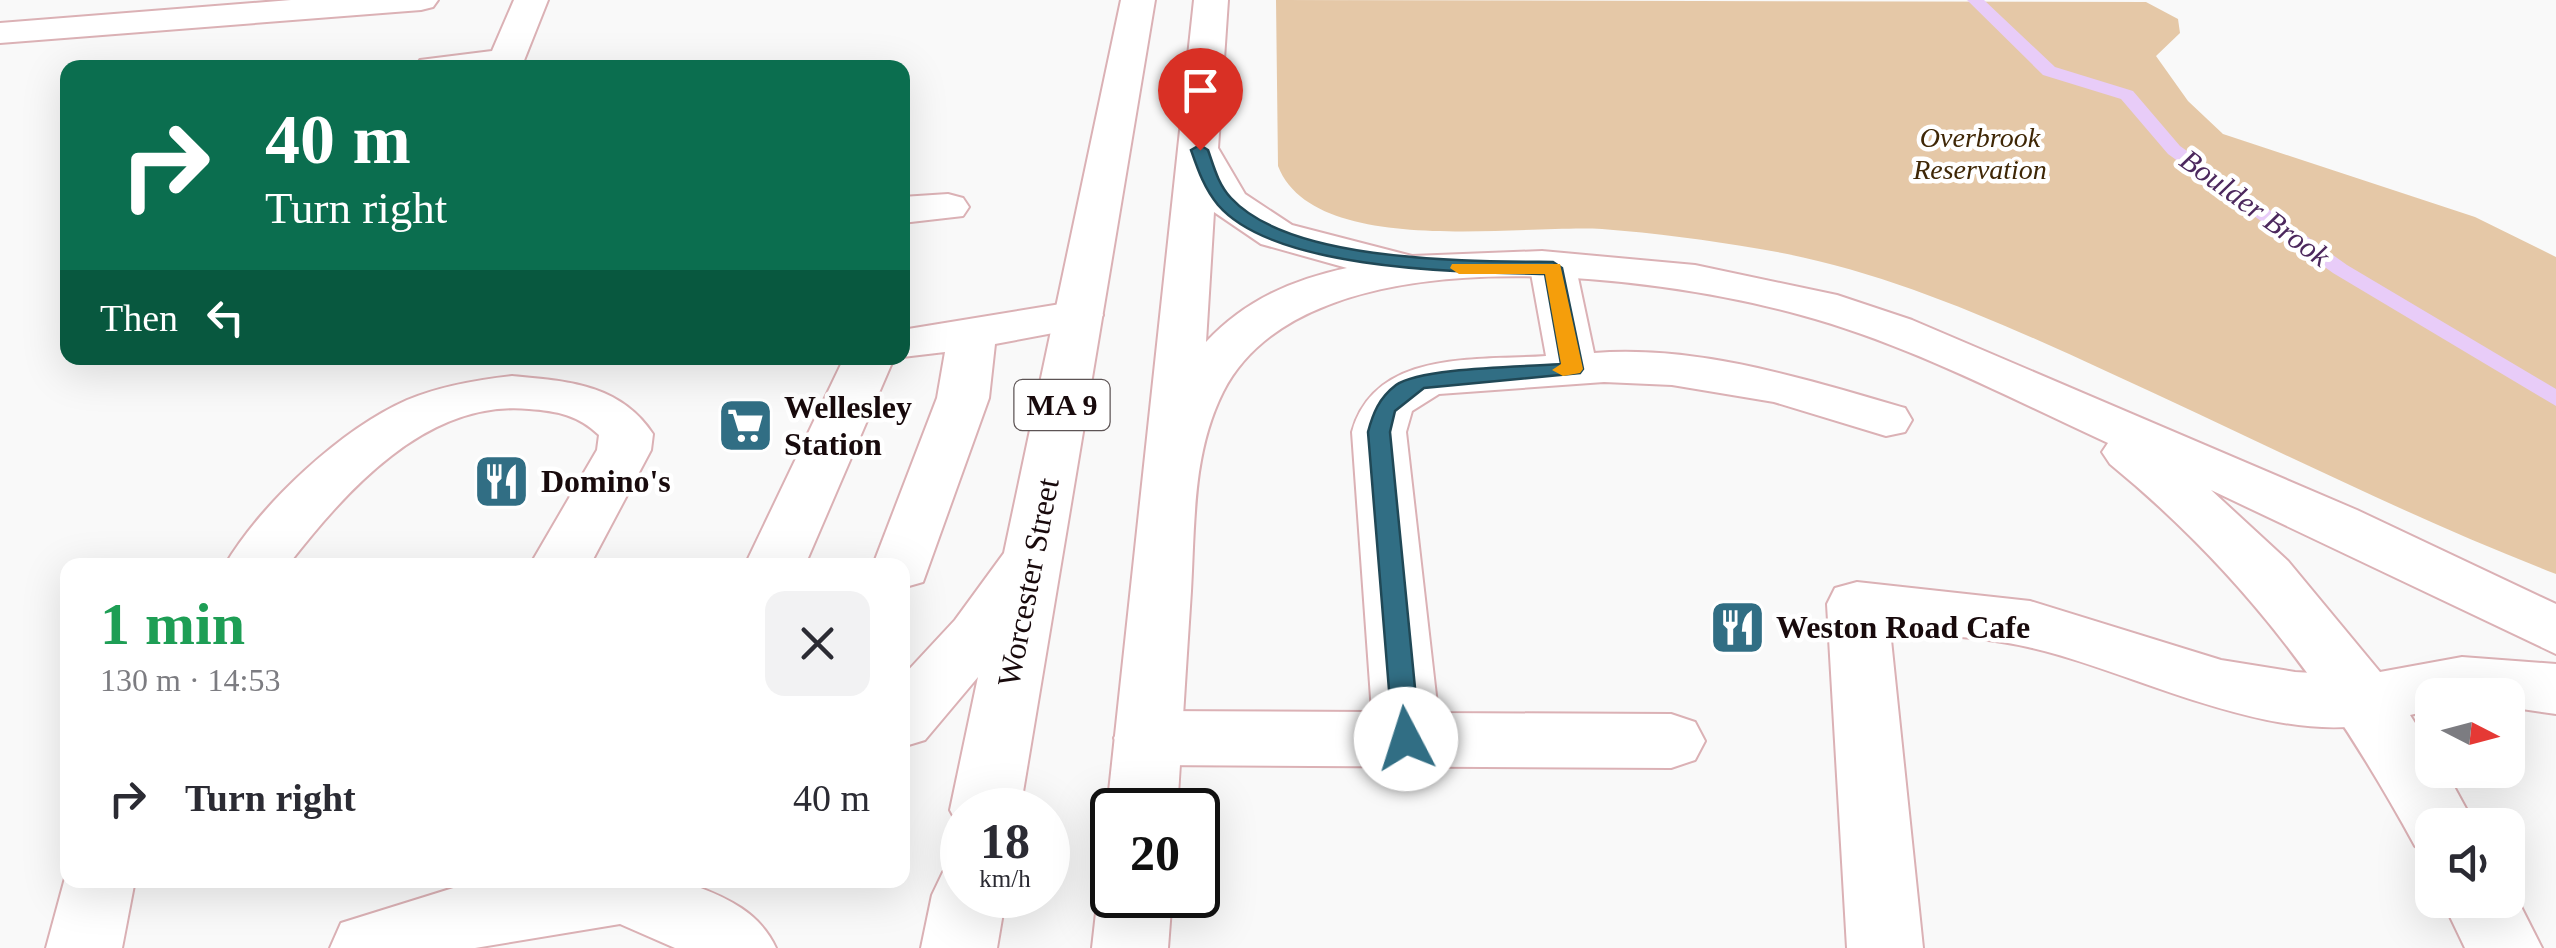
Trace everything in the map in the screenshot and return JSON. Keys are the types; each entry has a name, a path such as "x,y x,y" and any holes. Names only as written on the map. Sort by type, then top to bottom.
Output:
{"main road":[{"path":"0,33 421,0"},
{"path":"506,60 531,0"},
{"name":"Worcester Street","path":"989,788 1138,0"},
{"path":"1144,788 1211,0"},
{"path":"1200,150 1216,192 1238,213 1266,230 1348,254 1451,268 1553,268 1683,276 1790,297 1895,330 2320,516 2556,631"},
{"path":"910,210 948,208"},
{"path":"1173,452 1188,408 1210,368 1236,336 1269,312 1303,294 1336,284 1451,268"},
{"path":"1553,268 1572,369"},
{"path":"910,344 1080,316"},
{"path":"906,558 963,398 972,334"},
{"path":"778,558 866,365"},
{"path":"1406,739 1379,432 1384,409 1404,389 1420,382 1572,369 1649,368 1726,377 1886,420"},
{"path":"260,558 328,478 382,433 442,405 495,393 536,375 571,398 606,414 626,434 624,450 564,558"},
{"path":"2053,399 2146,465 2237,543 2292,600 2369,701 2430,808"},
{"path":"910,712 977,636 1036,540"},
{"path":"1885,948 1856,604 2030,624 2222,685 2294,697 2369,701 2445,680 2500,680 2556,689"},
{"path":"1148,738 1670,740"},
{"path":"84,948 96,888"},
{"path":"368,948 512,906 616,888"},
{"path":"645,888 738,948"},
{"path":"959,948 965,918"},
{"path":"1130,948 1132,918"},
{"path":"2488,918 2504,948"}],"green space":[{"name":"Overbrook Reservation","path":"1276,0 2146,2 2178,19 2180,33 2156,56 2188,101 2223,134 2475,217 2556,257 2556,574 2387,502 2024,334 1850,269 1760,249 1642,233 1602,229 1424,230 1375,225 1333,214 1299,195 1278,166"}],"waterway":[{"name":"Boulder Brook","path":"1975,0 2049,71 2127,95 2174,150 2340,269 2556,399"}],"slow traffic":[{"path":"1459,268 1553,268 1572,369 1563,370"}],"place":[{"name":"Wellesley Station","path":"745,425"},
{"name":"Domino's","path":"502,481"},
{"name":"Weston Road Cafe","path":"1737,627"}],"route":[{"path":"1200,150 1216,192 1238,213 1266,230 1394,263 1451,268 1553,268 1572,369 1420,382 1404,389 1384,409 1379,432 1406,739"}]}
